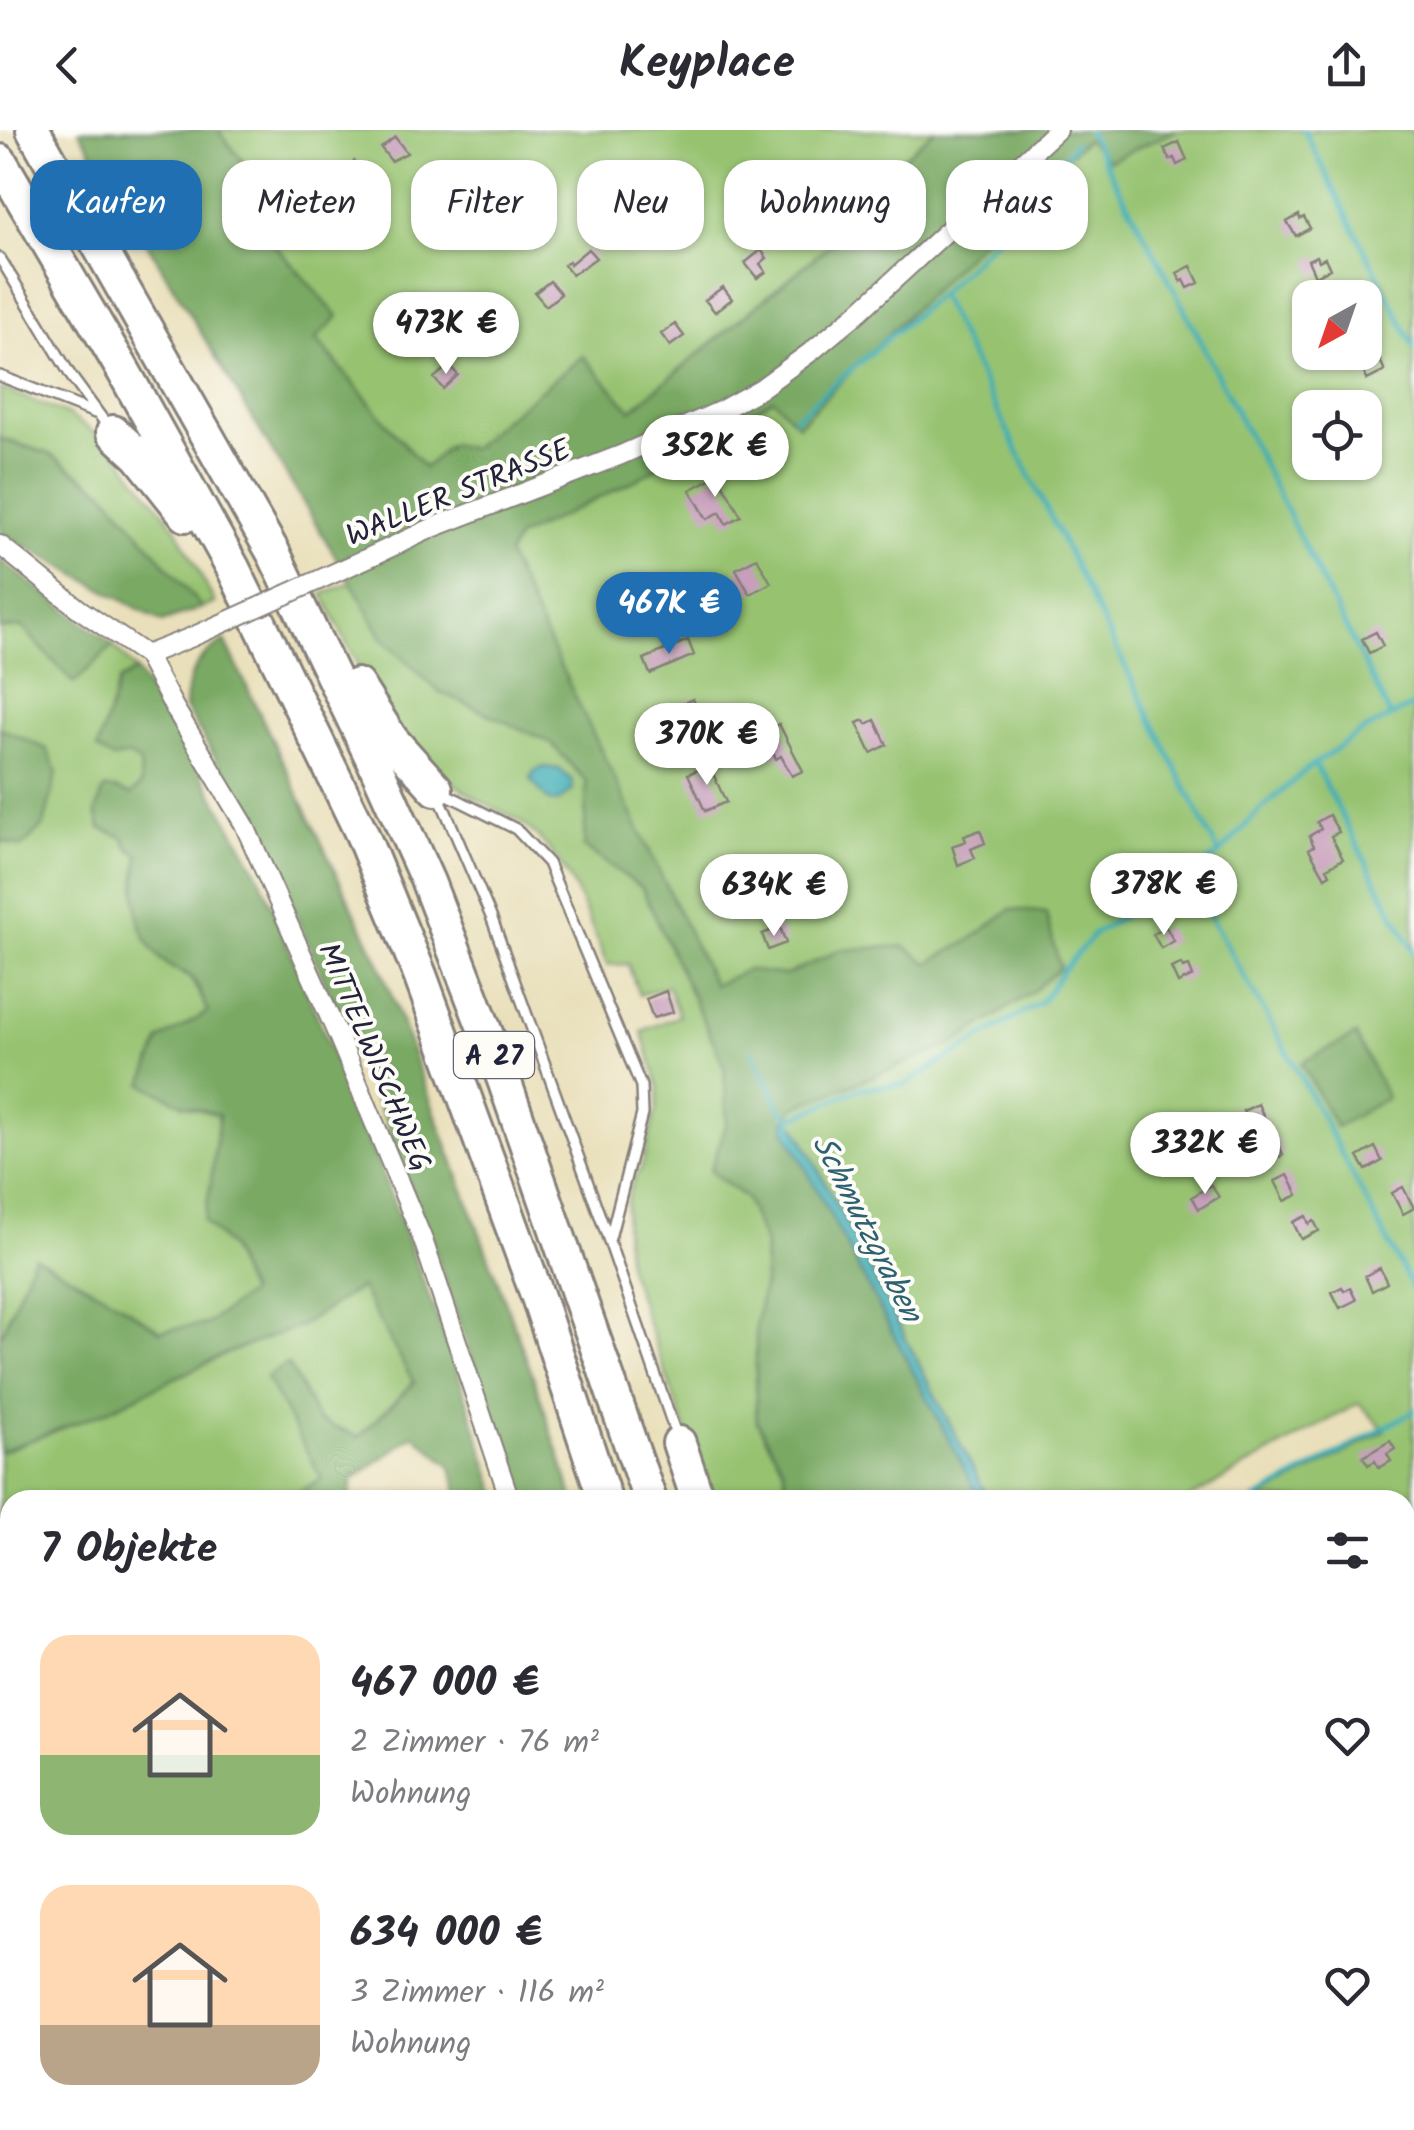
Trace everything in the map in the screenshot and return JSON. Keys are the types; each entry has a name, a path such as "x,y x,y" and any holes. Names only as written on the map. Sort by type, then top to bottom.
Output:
{"highway":[{"name":"A 27","path":"32,130 274,554 373,760 428,882 504,1080 647,1490"},
{"name":"A 27","path":"0,161 233,568 362,834 420,975 539,1300 602,1490"},
{"path":"105,423 139,456 233,568"},
{"path":"307,623 350,674 392,740 436,789"},
{"path":"679,1443 695,1490"}],"street":[{"name":"WALLER STRASSE","path":"146,655 432,528 622,455 722,410 812,351 860,311 1057,130"},
{"path":"0,545 78,609 146,655"},
{"name":"MITTELWISCHWEG","path":"146,655 244,824 339,1038 423,1240 507,1490"}],"lane":[{"path":"0,258 71,376 105,423"},
{"path":"0,376 105,423"},
{"path":"436,789 516,829 548,863 640,1086 642,1114 609,1240"},
{"path":"436,789 492,919 679,1443"}],"green space":[{"path":"79,130 218,130 241,160 222,160 222,250 280,250 338,317 316,339 424,468 451,444 472,449 583,356 631,410 824,250 926,250 926,160 900,160 934,130 1177,130 1109,161 1087,139 1063,160 946,160 946,250 972,250 798,425 773,399 634,481 518,537 507,555 714,985 747,970 786,975 840,950 904,946 928,963 970,940 1011,909 1046,913 1060,968 1033,991 954,1044 793,1108 785,1129 976,1490 787,1490 783,1467 757,1422 756,1324 764,1282 765,1245 746,1198 710,1171 727,1122 724,1065 642,888 584,847 587,782 550,742 438,691 382,638 151,250 202,250 202,160 97,160"},
{"path":"218,130 934,130 901,160 724,160 724,250 823,250 631,410 583,357 472,449 424,468 316,338 338,317 279,250 391,250 391,160 242,160"},
{"path":"1081,130 1414,130 1414,1490 1277,1490 1385,1431 1359,1403 1204,1490 984,1490 796,1126 774,1109 507,555 518,537 634,481 774,398 798,424 972,250 1088,250 1088,160 1063,160 1087,139"},
{"path":"0,388 67,414 107,441 175,526 215,603 202,608 105,492 50,454 0,438"},
{"path":"0,439 50,454 105,492 202,608 162,622 0,532"},
{"path":"0,560 113,645 74,683 22,627 0,629"},
{"path":"351,582 438,691 550,742 587,782 584,847 642,888 724,1065 727,1122 710,1171 746,1198 765,1245 764,1282 756,1324 757,1422 783,1467 787,1490 706,1490 628,1267 627,1202 641,1169 659,1088 642,1031 679,1016 668,986 639,995 628,964 607,965 572,884 548,848 516,819 450,780 405,739 365,680 323,594"},
{"path":"22,627 74,683 113,645 136,671 119,681 128,755 141,763 142,785 131,795 116,789 100,828 123,837 129,848 140,855 136,876 167,965 190,977 209,1012 160,1040 184,1105 219,1115 204,1221 229,1247 249,1294 207,1324 160,1331 34,1256 0,1338 0,629"},
{"path":"225,641 380,965 534,1379 571,1490 517,1490 434,1249 387,1126 259,829 185,708 195,668 207,653"},
{"path":"136,671 182,740 259,875 389,1191 458,1373 496,1490 458,1490 450,1465 414,1435 352,1480 351,1490 302,1490 322,1479 266,1377 288,1364 318,1420 359,1437 414,1383 360,1287 300,1326 225,1354 104,1412 0,1452 0,1338 34,1256 160,1331 207,1324 249,1293 229,1247 204,1221 219,1115 184,1105 143,1084 160,1040 208,1012 190,976 168,965 148,943 138,915 139,855 123,837 100,828 96,812 104,789 131,795 141,785 140,763 128,755 113,759 97,749 119,681"},
{"path":"0,728 47,749 57,772 44,825 22,847 0,841"},
{"path":"1356,1035 1387,1098 1336,1127 1301,1063"},
{"path":"361,1287 414,1382 359,1437 318,1420 288,1364 266,1377 322,1479 302,1490 0,1490 0,1452 104,1412 225,1354 300,1326"}],"water":[{"path":"544,767 559,769 572,780 573,790 558,802 549,801 531,780 534,771"},
{"path":"786,1120 796,1126 984,1490 976,1490 785,1129"}],"building":[{"path":"395,137 407,153 391,161 381,148"},
{"path":"1179,142 1187,160 1177,165 1164,149"},
{"path":"1299,215 1310,228 1296,236 1287,222"},
{"path":"587,250 596,258 572,275 564,265 569,261 570,264"},
{"path":"761,250 767,258 760,264 766,272 757,278 745,263"},
{"path":"1317,256 1319,261 1325,258 1330,269 1315,276 1308,260"},
{"path":"1191,266 1199,283 1188,288 1177,273"},
{"path":"550,281 561,294 546,306 535,293"},
{"path":"723,287 732,299 715,312 705,300"},
{"path":"675,324 684,336 670,346 661,334"},
{"path":"484,331 494,342 480,354 470,343"},
{"path":"1382,364 1385,371 1367,380 1363,370 1382,370"},
{"path":"449,365 458,375 443,389 434,378"},
{"path":"718,475 741,516 726,524 720,512 707,519 690,490"},
{"path":"757,558 771,583 750,594 736,569"},
{"path":"1376,632 1383,646 1369,653 1362,639"},
{"path":"688,640 694,655 650,674 644,659"},
{"path":"693,699 698,710 670,723 665,712"},
{"path":"864,720 867,724 875,720 887,745 871,753 857,723"},
{"path":"779,724 803,771 792,776 781,756 776,759 762,733"},
{"path":"709,765 726,802 705,811 688,774"},
{"path":"1329,815 1339,832 1331,836 1343,859 1327,868 1330,874 1325,877 1309,849 1314,846 1309,836 1321,829 1317,822"},
{"path":"980,830 985,843 971,849 975,858 958,865 952,846"},
{"path":"780,927 786,943 768,950 762,934"},
{"path":"1166,927 1174,941 1161,948 1153,934"},
{"path":"1181,964 1183,968 1189,966 1193,976 1178,983 1171,968"},
{"path":"666,991 673,1012 653,1018 646,999"},
{"path":"1258,1104 1265,1119 1250,1126 1243,1111"},
{"path":"1277,1140 1283,1155 1268,1162 1261,1147"},
{"path":"1375,1147 1382,1161 1366,1170 1358,1157"},
{"path":"1288,1175 1298,1195 1285,1201 1275,1181"},
{"path":"1211,1185 1219,1197 1199,1209 1192,1197"},
{"path":"1403,1187 1414,1208 1403,1214 1392,1193"},
{"path":"1306,1216 1319,1231 1301,1239 1293,1222"},
{"path":"1380,1268 1387,1283 1372,1291 1365,1276"},
{"path":"1342,1287 1344,1291 1350,1288 1356,1300 1340,1308 1332,1292"},
{"path":"1390,1441 1395,1449 1387,1454 1391,1461 1379,1468 1375,1461 1368,1465 1363,1457"}],"waterway":[{"path":"1304,130 1414,347"},
{"path":"1088,131 1173,287 1391,717"},
{"path":"795,418 939,294 1017,218 1075,143"},
{"path":"939,294 1219,854"},
{"name":"Schmutzgraben","path":"792,1129 791,1119 861,1088 904,1085 1042,1001 1094,934 1219,854 1259,811 1308,768 1361,732 1414,705"},
{"path":"1314,763 1414,952"},
{"path":"1187,876 1288,1053 1414,1291"},
{"path":"753,1053 781,1109 791,1119"},
{"path":"1273,1490 1414,1411"}]}
